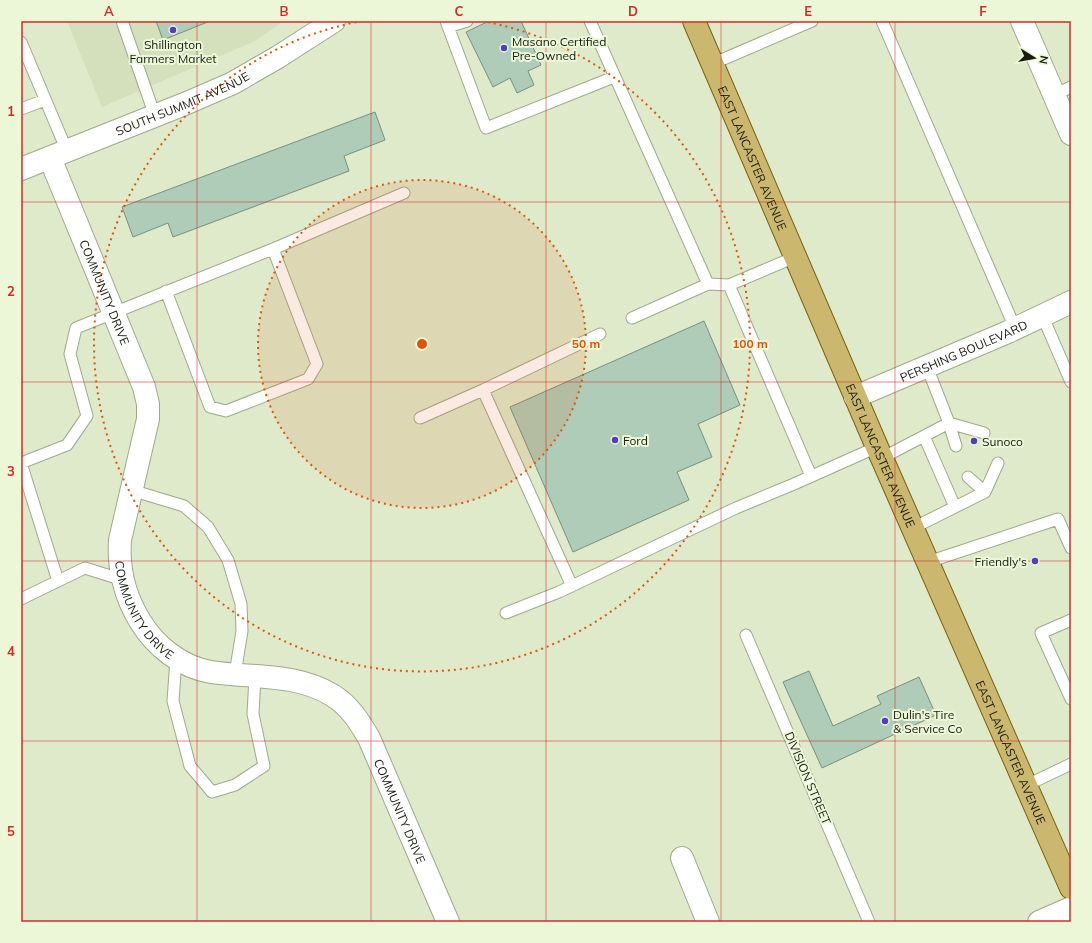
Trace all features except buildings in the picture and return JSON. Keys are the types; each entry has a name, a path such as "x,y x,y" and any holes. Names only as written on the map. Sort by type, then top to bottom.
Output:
{"main road":[{"name":"EAST LANCASTER AVENUE","path":"694,21 879,452 1071,888"}],"street":[{"name":"SOUTH SUMMIT AVENUE","path":"21,169 233,83 278,57 334,21"},
{"path":"1022,21 1062,91 1071,134"},
{"name":"COMMUNITY DRIVE","path":"58,155 114,313 144,388 148,404 147,425 120,540 119,555 123,580 136,615 147,632 160,647 176,659 193,667 210,672 282,678 301,682 333,695 347,706 358,718 369,738 448,922"},
{"name":"PERSHING BOULEVARD","path":"856,397 927,367 1071,302"},
{"path":"682,858 708,922"},
{"path":"1039,922 1071,908"}],"lane":[{"path":"122,21 154,116"},
{"path":"467,21 447,24 486,128 614,77"},
{"path":"590,21 708,284"},
{"path":"712,64 812,21"},
{"path":"882,21 1015,328"},
{"path":"21,42 45,100 58,155"},
{"path":"21,109 45,100"},
{"path":"58,581 21,462 67,445 87,416 70,354 76,328 273,249 404,193"},
{"path":"166,291 210,407 226,411 308,379 317,364 273,249"},
{"path":"632,318 708,284 729,285 795,257"},
{"path":"729,285 811,476"},
{"path":"1042,315 1071,382"},
{"path":"420,418 483,390 600,334"},
{"path":"927,367 949,423 956,446"},
{"path":"483,390 572,586"},
{"path":"506,613 572,586 736,508 811,476 924,436 949,423 984,433"},
{"path":"924,436 955,507"},
{"path":"913,528 985,492 998,464"},
{"path":"968,477 985,492"},
{"path":"131,490 184,506 208,527 228,560 241,604 245,675 264,766 235,785 212,792 190,766 173,701 176,659"},
{"path":"928,562 1058,520 1071,548"},
{"path":"21,599 85,568 123,580"},
{"path":"1071,620 1041,632 1071,699"},
{"name":"DIVISION STREET","path":"746,635 869,922"},
{"path":"1025,786 1071,764"}],"shaded area":[{"path":"67,21 284,21 255,41 102,107"}],"place":[{"name":"Shillington Farmers Market","path":"173,30"},
{"name":"Masano Certified Pre-Owned","path":"504,48"},
{"name":"Ford","path":"615,440"},
{"name":"Sunoco","path":"974,441"},
{"name":"Friendly's","path":"1035,561"},
{"name":"Dulin's Tire & Service Co","path":"885,721"}]}
